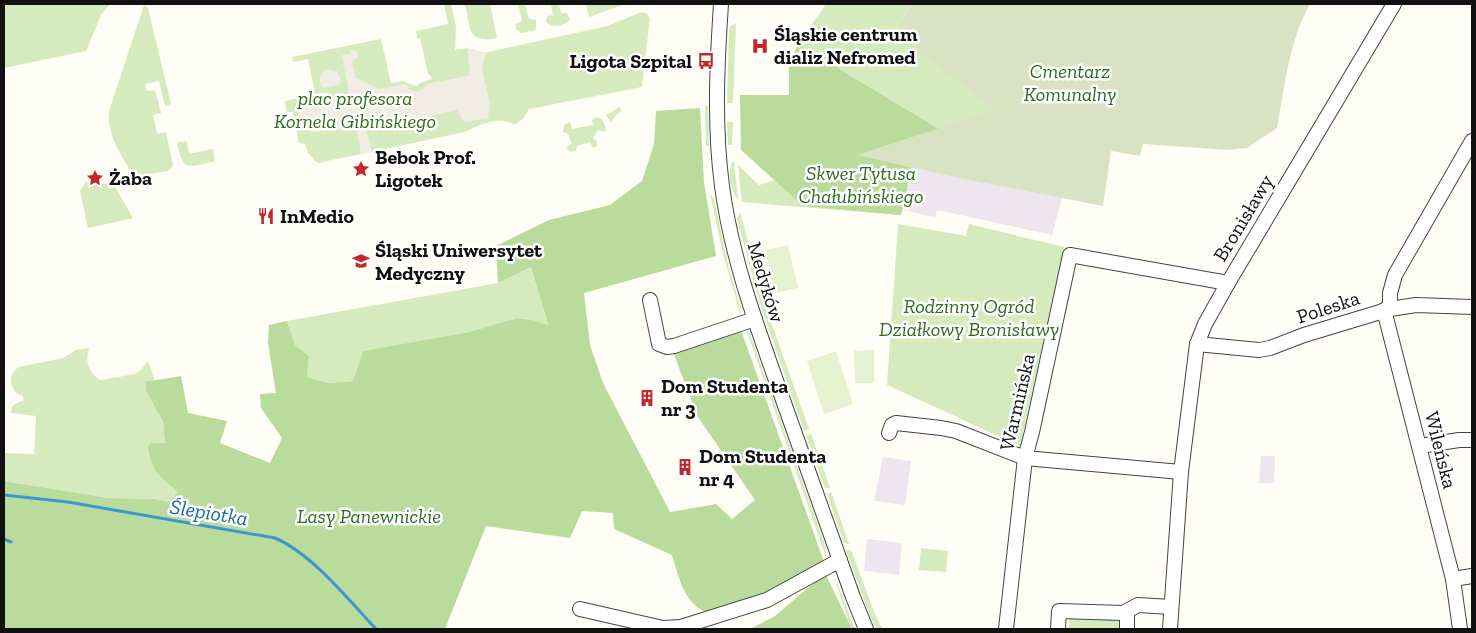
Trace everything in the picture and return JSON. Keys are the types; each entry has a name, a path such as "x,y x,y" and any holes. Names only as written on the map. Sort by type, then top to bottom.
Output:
{"street":[{"name":"Medyków","path":"722,4 717,97 721,176 731,237 755,319 866,629"},
{"name":"Bronisławy","path":"1170,629 1181,472 1197,344 1205,324 1228,284 1394,4"},
{"name":"Wileńska","path":"1460,629 1453,579 1387,310 1395,275 1472,141"},
{"name":"Warmińska","path":"1006,629 1025,458 1070,255 1228,284"},
{"path":"650,300 659,344 667,347 755,319"},
{"name":"Poleska","path":"1197,344 1259,350 1387,310 1416,305 1472,307"},
{"path":"889,433 892,425 896,423 941,428 958,432 1025,458 1181,472"},
{"path":"1420,446 1472,440"},
{"path":"580,608 663,628 681,627 767,600 840,560"},
{"path":"1453,579 1472,576"},
{"path":"1058,629 1059,611 1126,613 1138,605 1172,607"},
{"path":"1126,613 1127,629"}],"shaded area":[{"path":"467,48 478,52 488,52 482,70 490,103 488,119 464,122 457,110 420,118 399,116 382,127 373,125 364,118 372,152 361,154 356,127 344,131 330,126 318,132 312,132 303,128 298,120 300,106 308,96 327,92 335,103 351,106 342,55 349,54 350,50 355,50 358,55 352,61 356,78 379,89 406,84 409,89 416,92 422,90 427,84 468,76 470,69"},
{"path":"328,69 337,71 341,80 340,84 323,88 319,79 324,71"},
{"path":"912,167 1062,198 1052,235 937,210 935,217 903,210"},
{"path":"1261,456 1275,456 1274,483 1259,483"},
{"path":"883,457 911,461 905,505 874,501"},
{"path":"867,539 902,543 899,575 864,571"}],"green space":[{"path":"4,4 110,4 101,15 86,51 4,68"},
{"name":"plac profesora Kornela Gibińskiego","path":"444,4 451,4 456,27 455,50 467,48 484,53 607,26 642,12 647,14 650,18 642,87 529,109 523,119 515,124 505,121 494,121 465,132 318,163 314,160 305,144 299,143 293,112 287,112 285,101 308,96 314,89 308,59 293,62 292,57 381,39 391,83 402,81 417,86 432,79 428,74 420,38 417,39 416,31 448,24"},
{"path":"465,4 490,4 497,38 487,39 475,36 469,26"},
{"path":"518,4 525,4 529,19 536,20 536,29 533,31 521,33 516,29 515,24 522,21"},
{"path":"551,4 559,4 561,13 567,13 570,20 558,26 546,22 547,16 553,15"},
{"path":"586,4 625,4 589,17"},
{"path":"826,4 911,4 894,33 996,110 939,129 798,44"},
{"name":"Cmentarz Komunalny","path":"911,4 1310,4 1292,48 1277,128 1247,148 1228,150 1143,144 1140,156 1111,151 1103,206 959,178 857,155 995,110 894,33"},
{"path":"144,5 148,8 171,104 165,106 159,81 145,84 147,91 155,90 161,113 153,115 157,134 166,132 173,166 168,171 139,176 133,175 116,144 110,129 109,111"},
{"path":"736,23 733,103 727,103 729,30"},
{"path":"798,44 939,129 858,155 912,167 901,215 803,206 741,150 740,95 789,95 789,64"},
{"path":"705,104 708,107 709,146 706,146"},
{"path":"620,107 622,111 611,122 606,115"},
{"name":"Lasy Panewnickie","path":"700,108 704,182 716,256 584,293 590,345 603,383 670,512 716,504 732,519 755,500 698,417 673,352 741,330 824,562 764,599 705,612 692,602 687,595 672,555 614,529 613,513 582,511 570,538 486,526 445,629 4,629 4,481 108,498 155,499 168,502 178,492 157,473 152,462 148,446 151,443 165,443 163,422 146,391 145,382 181,376 188,413 227,421 220,443 270,463 282,438 261,408 260,394 276,393 268,343 269,325 287,321 295,345 309,356 307,377 328,383 353,381 363,351 469,332 517,318 548,325 531,267 498,283 496,246 549,220 610,205 642,181 654,144 656,111"},
{"path":"595,117 602,119 606,128 605,132 598,130 593,138 597,141 597,146 593,148 590,142 577,146 576,151 570,152 566,147 572,144 568,134 563,132 564,125 570,122 572,129 593,125 592,120"},
{"path":"727,122 733,122 732,145 728,145"},
{"path":"187,141 189,154 213,149 215,161 188,166 179,153 177,143"},
{"name":"Skwer Tytusa Chałubińskiego","path":"857,155 912,167 901,215 742,202 738,165 759,185"},
{"path":"733,161 738,200 733,192 730,181 730,170"},
{"path":"86,182 114,185 133,218 88,228 80,191"},
{"path":"710,194 714,199 729,269 741,308 741,316 723,254"},
{"path":"740,212 767,310 809,429 804,431 760,304 737,219"},
{"name":"Rodzinny Ogród Działkowy Bronisławy","path":"898,224 966,236 969,224 1064,247 1020,446 887,385"},
{"path":"788,245 798,288 775,293 765,250"},
{"path":"531,267 548,326 532,320 517,318 469,332 363,351 353,381 328,383 307,377 309,356 295,345 287,321 498,283"},
{"path":"746,329 750,334 826,548 826,557"},
{"path":"89,348 87,358 90,370 101,380 135,374 148,361 155,381 145,382 146,391 163,422 165,443 151,443 160,477 178,492 168,502 155,499 108,498 4,481 4,453 34,454 36,416 11,413 14,404 23,401 23,396 15,391 11,383 12,374 19,367 63,358 76,350"},
{"path":"874,350 874,383 855,383 854,351"},
{"path":"836,351 853,404 824,414 807,361"},
{"path":"811,434 830,488 825,488 806,436"},
{"path":"831,492 849,544 844,543 827,494"},
{"path":"921,548 948,551 946,572 919,570"},
{"path":"846,550 851,550 882,629 877,629 871,619"},
{"path":"825,573 852,629 750,629 775,616"},
{"path":"834,578 838,585 855,629 851,628"},
{"path":"1070,615 1120,617 1120,629 1069,629"}],"waterway":[{"name":"Ślepiotka","path":"4,495 68,502 275,538 289,545 316,566 376,629"},
{"path":"4,539 11,542"}],"place":[{"name":"Śląskie centrum dializ Nefromed","path":"760,46"},
{"name":"Ligota Szpital","path":"706,61"},
{"name":"Bebok Prof. Ligotek","path":"361,169"},
{"name":"Żaba","path":"95,178"},
{"name":"InMedio","path":"266,216"},
{"name":"Śląski Uniwersytet Medyczny","path":"361,261"},
{"name":"Dom Studenta nr 3","path":"647,398"},
{"name":"Dom Studenta nr 4","path":"685,467"}]}
